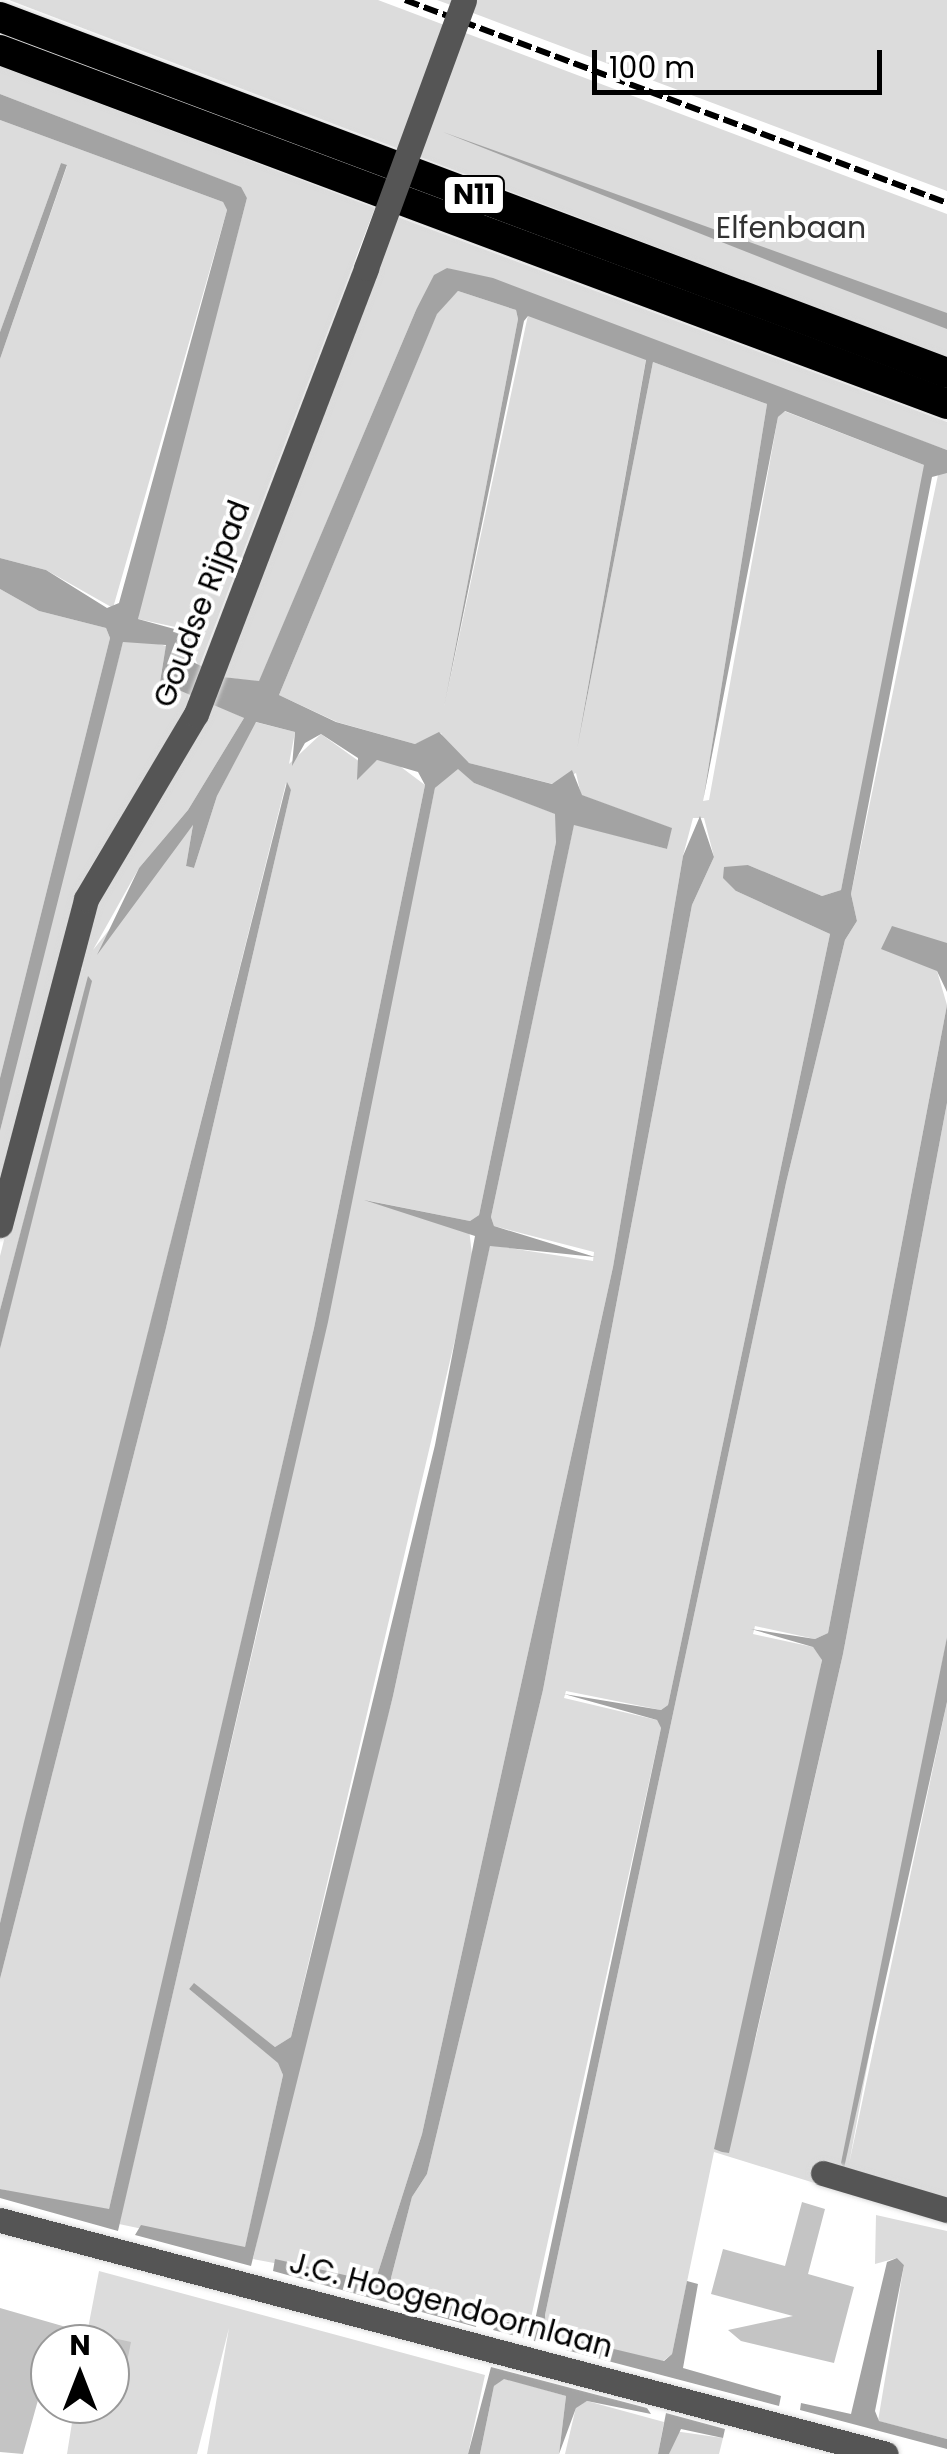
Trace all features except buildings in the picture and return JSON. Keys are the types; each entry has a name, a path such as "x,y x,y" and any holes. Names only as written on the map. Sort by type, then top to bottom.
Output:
{"highway":[{"name":"N11","path":"0,17 947,373"},
{"name":"N11","path":"0,50 947,404"}],"street":[{"name":"Goudse Rijpad","path":"0,1225 86,899 196,714 464,0"},
{"path":"823,2173 947,2210"},
{"name":"J.C. Hoogendoornlaan","path":"0,2220 886,2454"}],"green space":[{"name":"Elfenbaan","path":"9,0 378,0 947,214 947,358"},
{"path":"437,0 947,0 947,191 481,16"},
{"path":"0,66 375,208 199,667 180,628 138,619 139,607 247,198 240,187 0,94"},
{"path":"0,120 223,202 227,210 113,608 46,570 0,558 0,359 67,166 61,163 0,332"},
{"path":"395,216 947,422 947,450 447,268 416,310 259,682 223,677"},
{"path":"458,291 516,310 518,319 444,707 528,315 646,359 577,749 653,362 767,404 703,801 709,800 778,417 784,411 924,465 925,481 841,890 822,896 748,865 736,891 830,934 668,1705 661,1710 566,1691 564,1698 657,1720 661,1728 529,2327 391,2289 391,2278 412,2197 427,2174 543,1690 692,905 714,857 704,818 693,818 683,856 613,1267 422,2134 375,2282 253,2259 308,2012 393,1696 490,1245 593,1261 594,1252 494,1226 491,1217 574,824 667,849 671,828 581,795 576,773 553,784 469,763 450,752 441,733 415,744 337,722 279,695 437,313"},
{"path":"939,470 947,473 947,943 937,971 947,1005 828,1633 815,1639 755,1626 753,1634 813,1647 822,1659 753,2050 843,1654 947,1103 947,1637 849,2164 947,1702 947,2224 714,2152 672,2354 663,2361 551,2340 545,2315 786,1183 845,940 857,921 851,894"},
{"path":"0,589 39,611 106,628 110,638 0,1078"},
{"path":"137,638 166,646 160,681 189,692 187,711 88,871 0,1194 0,1131 67,853 123,642"},
{"path":"213,703 244,718 188,810 139,868 93,950 193,825 186,866 194,868 217,796 255,722 295,732 289,764 321,734 367,767 377,760 397,764 425,785 314,1328 130,2123 109,2209 101,2213 0,2189 0,1979 166,1328 291,790 286,783 0,1923 0,1349 89,976 0,1310 0,1256 71,974 83,969 78,948 93,905"},
{"path":"458,768 474,783 556,814 556,842 479,1215 470,1221 365,1200 469,1229 473,1263 291,2037 275,2047 194,1984 189,1989 279,2063 283,2075 245,2248 237,2249 119,2224 265,1598 435,788"},
{"path":"876,2215 947,2231 947,2439 878,2421 904,2265 897,2258 875,2264"},
{"path":"99,2271 485,2375 468,2454 207,2454 229,2328 197,2454 67,2454 72,2424 130,2424 130,2324 89,2324"},
{"path":"504,2378 566,2396 559,2454 480,2454 494,2386"},
{"path":"587,2401 664,2422 658,2454 565,2454 576,2407"},
{"path":"674,2431 723,2438 719,2454 669,2454"}],"shaded area":[{"path":"0,94 241,187 247,198 138,619 189,633 189,660 223,677 259,681 416,310 434,275 447,268 493,278 947,450 947,473 932,477 851,894 857,921 845,940 786,1183 545,2315 549,2345 493,2330 498,2321 534,2325 661,1728 657,1720 564,1694 661,1710 668,1705 830,934 736,891 723,878 724,867 748,865 822,896 841,890 924,465 785,411 778,417 703,801 767,404 653,362 577,749 646,360 528,316 524,321 444,707 518,319 516,310 458,291 437,314 279,695 336,722 415,744 439,732 469,763 552,784 572,770 582,795 672,828 667,849 574,825 491,1217 494,1226 595,1257 490,1246 393,1696 251,2266 135,2235 141,2225 245,2247 283,2075 278,2063 189,1989 194,1983 275,2047 291,2037 435,1445 475,1236 364,1200 470,1221 479,1215 556,842 555,814 474,783 458,769 435,788 328,1322 118,2231 0,2198 0,2189 109,2209 314,1328 425,785 418,772 377,760 357,780 358,758 321,734 305,743 292,766 295,732 256,722 217,796 194,868 186,866 193,825 97,955 139,868 188,810 244,718 160,682 166,645 123,642 0,1131 0,1078 110,638 106,628 39,611 0,589 0,558 46,570 107,608 119,603 227,210 223,202 0,120"},
{"path":"443,132 947,313 947,329 800,273"},
{"path":"61,163 67,165 0,359 0,332"},
{"path":"287,782 291,790 166,1328 0,1979 0,1923 24,1822"},
{"path":"700,816 714,857 692,905 543,1690 427,2174 412,2197 391,2278 392,2289 478,2314 476,2327 273,2271 275,2259 375,2282 422,2134 613,1267 683,856"},
{"path":"892,926 947,943 947,992 937,971 881,949"},
{"path":"88,976 92,981 0,1349 0,1310"},
{"path":"947,1005 947,1103 843,1654 729,2153 722,2152 714,2149 822,1660 813,1647 751,1629 815,1639 828,1633"},
{"path":"947,1637 947,1702 844,2168 841,2163"},
{"path":"897,2258 904,2265 875,2411 879,2421 947,2439 947,2449 800,2410 801,2403 851,2414 887,2262"},
{"path":"687,2281 698,2284 683,2368 781,2396 779,2406 566,2350 572,2339 664,2361 672,2354"},
{"path":"491,2367 647,2408 651,2414 587,2401 576,2408 559,2454 566,2396 504,2379 494,2386 480,2454 468,2454"},
{"path":"666,2413 725,2429 723,2438 681,2429 669,2454 658,2454"}],"railway":[{"path":"405,0 947,203"}]}
